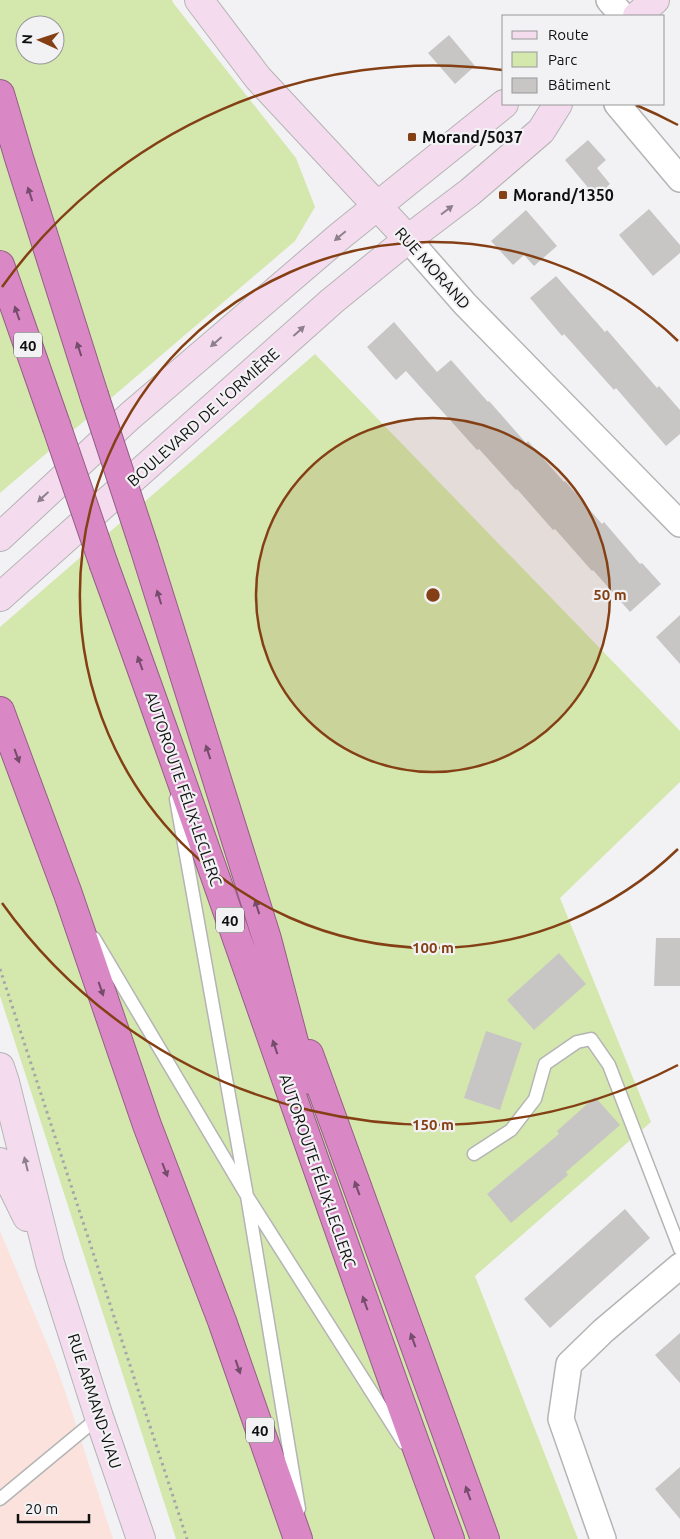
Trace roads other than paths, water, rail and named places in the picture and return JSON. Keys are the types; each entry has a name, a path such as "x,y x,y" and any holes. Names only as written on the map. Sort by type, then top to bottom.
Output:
{"highway":[{"path":"0,94 267,938 485,1539"},
{"name":"AUTOROUTE FÉLIX-LECLERC","path":"0,265 354,1275 450,1539"},
{"name":"40","path":"0,710 68,894 147,1124 222,1321 298,1539"},
{"path":"267,938 354,1275"}],"main road":[{"name":"RUE MORAND","path":"200,0 258,78 408,240"},
{"path":"637,15 655,0"},
{"path":"0,537 130,416 377,205 503,105"},
{"name":"BOULEVARD DE L'ORMIÈRE","path":"0,597 332,301 470,192 541,131 557,105"},
{"name":"RUE ARMAND-VIAU","path":"0,1067 50,1263 99,1417 141,1539"},
{"name":"RUE ARMAND-VIAU","path":"0,1162 50,1263"}],"street":[{"path":"609,0 622,15"},
{"path":"618,105 680,179"},
{"name":"RUE MORAND","path":"408,240 465,304 680,524"},
{"path":"603,1539 560,1418 568,1364 602,1331 680,1266"}],"lane":[{"path":"163,728 247,1196 304,1539"},
{"path":"68,894 247,1196 428,1481"},
{"path":"474,1154 511,1130 535,1100 544,1064 577,1042 591,1040 609,1065 680,1249"},
{"path":"0,1499 99,1417"}],"place":[{"name":"Morand/5037","path":"412,137"},
{"name":"Morand/1350","path":"503,195"}]}
